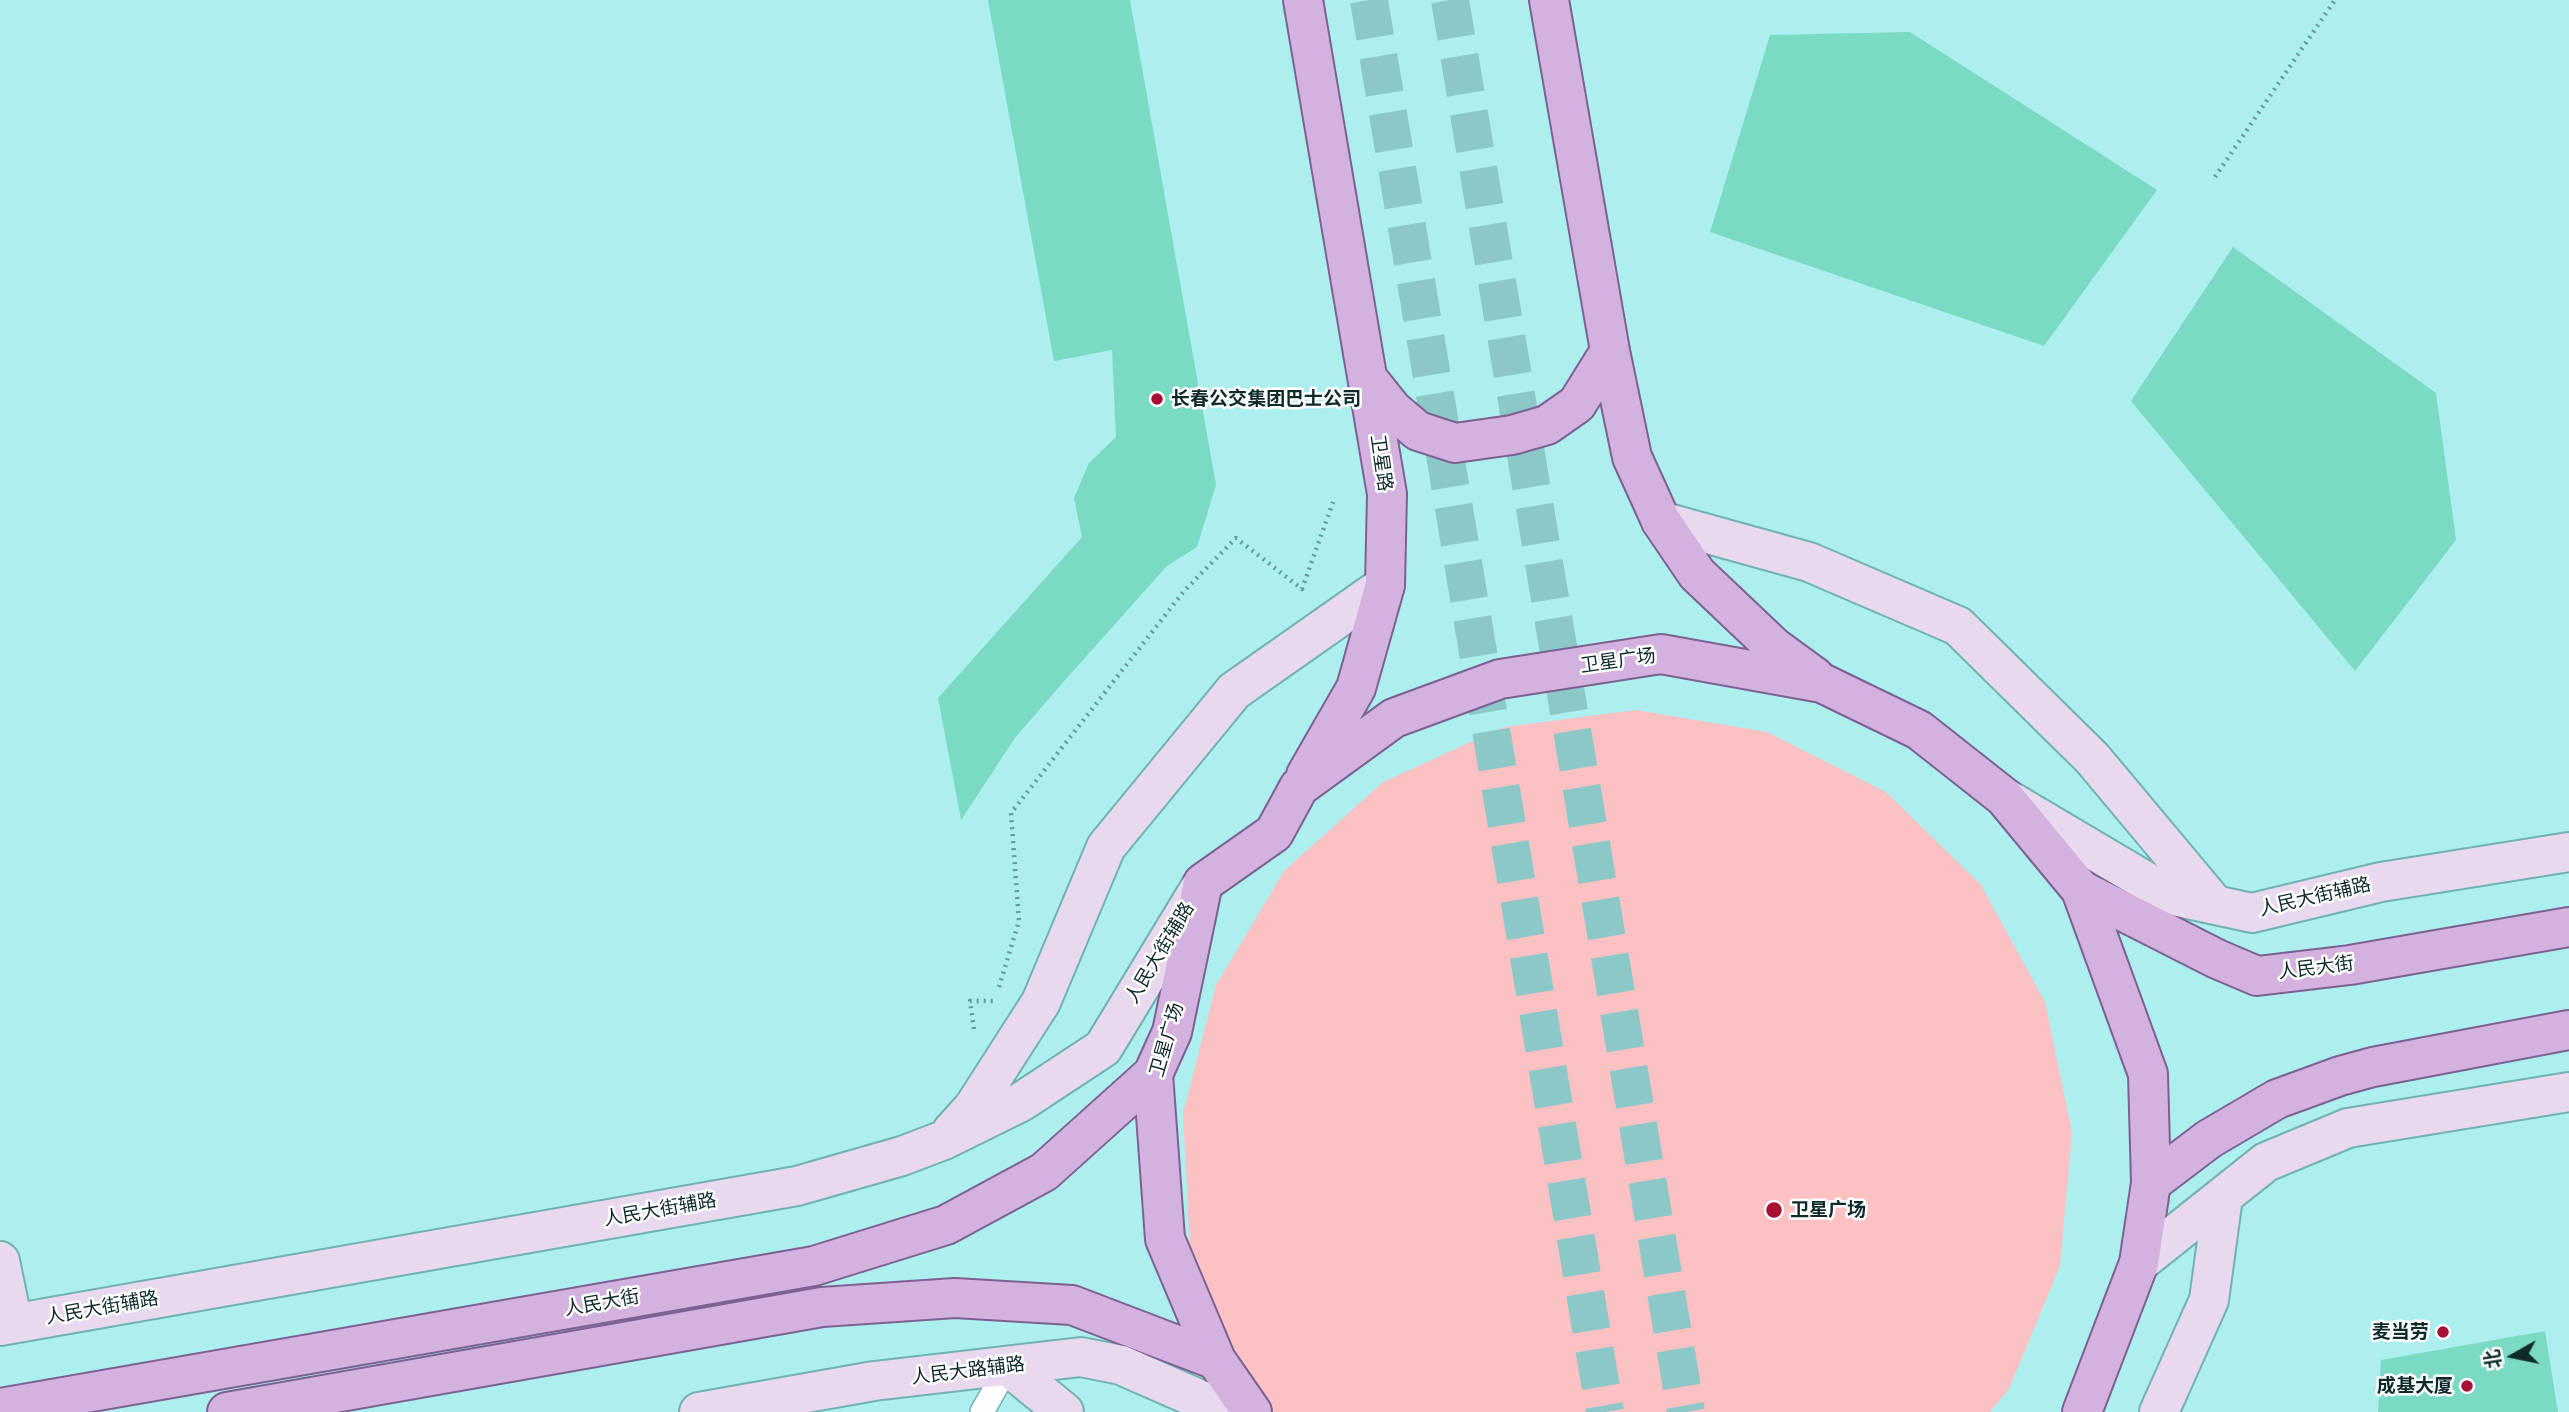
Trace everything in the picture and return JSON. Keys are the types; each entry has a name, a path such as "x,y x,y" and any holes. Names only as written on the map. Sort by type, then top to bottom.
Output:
{"main road":[{"name":"卫星路","path":"1298,788 1356,688 1385,585 1387,494 1303,0"},
{"path":"1549,0 1610,351 1632,457 1661,521 1697,575 1774,647 1822,683"},
{"path":"1369,380 1393,410 1418,431 1455,443 1512,435 1547,425 1577,404 1610,351"},
{"path":"1661,521 1809,562 1958,626 2092,758 2214,905"},
{"path":"944,1140 973,1108 1041,1002 1106,847 1234,691 1385,585"},
{"name":"卫星广场","path":"1252,1412 1216,1360 1165,1239 1153,1074 1172,1032 1203,883 1273,833 1298,788 1394,718 1500,679 1661,654 1822,683 1919,730 2004,797 2081,890 2148,1074 2151,1183 2139,1263 2082,1412"},
{"name":"人民大街辅路","path":"2004,797 2169,895 2252,913 2381,881 2569,852"},
{"name":"人民大街辅路","path":"6,1325 797,1186 902,1156 944,1140 1021,1101 1104,1048 1203,883"},
{"name":"人民大街","path":"2081,890 2217,959 2257,976 2350,965 2569,927"},
{"path":"2151,1183 2232,1125 2277,1099 2327,1080 2373,1067 2569,1030"},
{"name":"人民大街","path":"0,1408 814,1266 946,1225 1044,1172 1153,1074"},
{"path":"2139,1263 2266,1162 2348,1128 2569,1091"},
{"path":"2159,1412 2209,1300 2223,1197"},
{"path":"0,1261 6,1325"},
{"path":"226,1412 822,1307 955,1298 1072,1305 1216,1360"},
{"name":"人民大路辅路","path":"699,1412 873,1381 1081,1357 1121,1365 1228,1412"},
{"path":"1008,1366 1064,1412"}],"lane":[{"path":"982,1412 1008,1366"}],"path":[{"path":"2215,177 2334,0"},
{"path":"999,988 1019,921 1011,813 1184,591 1236,538 1301,589 1333,502"},
{"path":"975,1036 971,1001 995,1001"}],"shaded area":[{"path":"1636,710 1767,732 1886,792 1981,885 2045,1002 2072,1133 2060,1266 2009,1389 1990,1412 1267,1412 1237,1373 1190,1247 1183,1114 1216,985 1284,871 1383,782 1504,727"}],"building":[{"name":"长春公交集团巴士公司","path":"988,0 1130,0 1216,485 1197,547 1167,566 1065,680 1015,738 961,820 938,698 1082,537 1074,498 1089,463 1116,437 1112,350 1054,361"},
{"path":"1910,32 2157,190 2044,346 1710,232 1770,35"},
{"path":"2233,247 2436,393 2456,540 2355,671 2131,401"},
{"name":"成基大厦","path":"2545,1331 2558,1412 2378,1412 2381,1360"}],"tunnel":[{"path":"1369,0 1605,1412"},
{"path":"1450,0 1686,1412"}],"place":[{"name":"长春公交集团巴士公司","path":"1157,399"},
{"name":"卫星广场","path":"1774,1210"},
{"name":"麦当劳","path":"2443,1332"},
{"name":"成基大厦","path":"2467,1386"}]}
